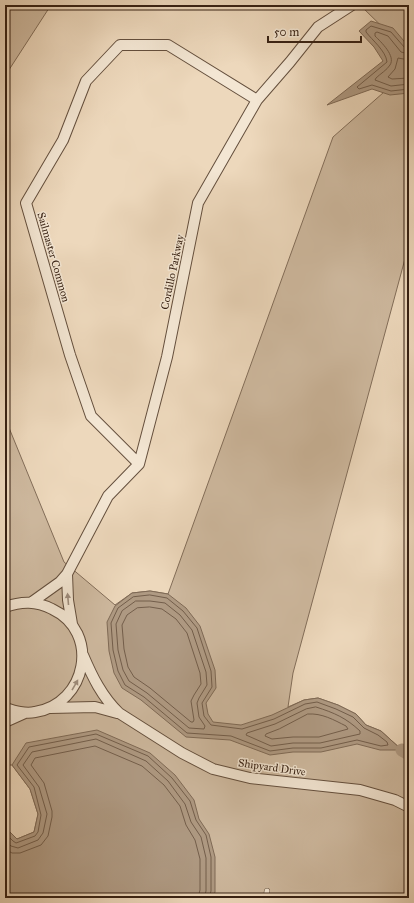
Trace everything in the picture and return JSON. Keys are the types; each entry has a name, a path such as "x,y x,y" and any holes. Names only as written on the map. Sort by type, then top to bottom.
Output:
{"street":[{"name":"Cordillo Parkway","path":"32,602 60,582 67,574 108,496 139,464 167,357 198,203 257,100 318,27 352,5"},
{"name":"Sailmaster Common","path":"139,464 91,416 70,355 26,203 63,140 86,81 120,45 168,45 257,100"},
{"name":"Cordillo Parkway","path":"67,574 68,600 72,624"},
{"path":"5,607 17,603 32,602 45,605 60,613 72,624 80,638 83,655 81,671 75,686 64,699 50,708 34,713 17,712 5,708"},
{"name":"Shipyard Drive","path":"83,655 94,680 112,706 119,713 182,753 212,769 250,778 360,790 395,800 409,807"},
{"name":"Shipyard Drive","path":"50,708 95,707 119,713"},
{"path":"5,722 27,712"}],"lane":[{"path":"266,898 267,891"}],"shaded area":[{"path":"5,5 51,5 5,76"},
{"path":"360,5 409,5 409,53"},
{"path":"409,70 409,244 293,673 288,707 304,700 318,698 338,705 356,714 366,725 381,731 402,750 409,754 409,898 5,898 5,827 17,839 34,832 38,814 30,789 12,765 5,765 5,418 64,562 115,605 132,593 150,591 168,594 333,137"}],"water":[{"path":"371,21 393,28 409,47 409,93 390,95 372,89 327,105 383,61 374,47 359,31"},
{"path":"150,591 168,594 186,608 200,626 215,670 216,688 206,703 208,714 213,722 241,725 272,715 304,700 318,698 338,705 356,714 366,725 381,731 402,750 380,750 357,744 321,752 293,752 270,755 230,740 186,737 141,700 122,688 114,673 109,651 107,622 115,606 132,593"},
{"path":"97,730 150,753 175,775 194,800 199,819 209,834 215,857 215,892 213,898 5,898 5,827 17,839 34,832 38,814 30,789 12,765 26,743"}],"waterway":[{"path":"402,750 409,754"}]}
